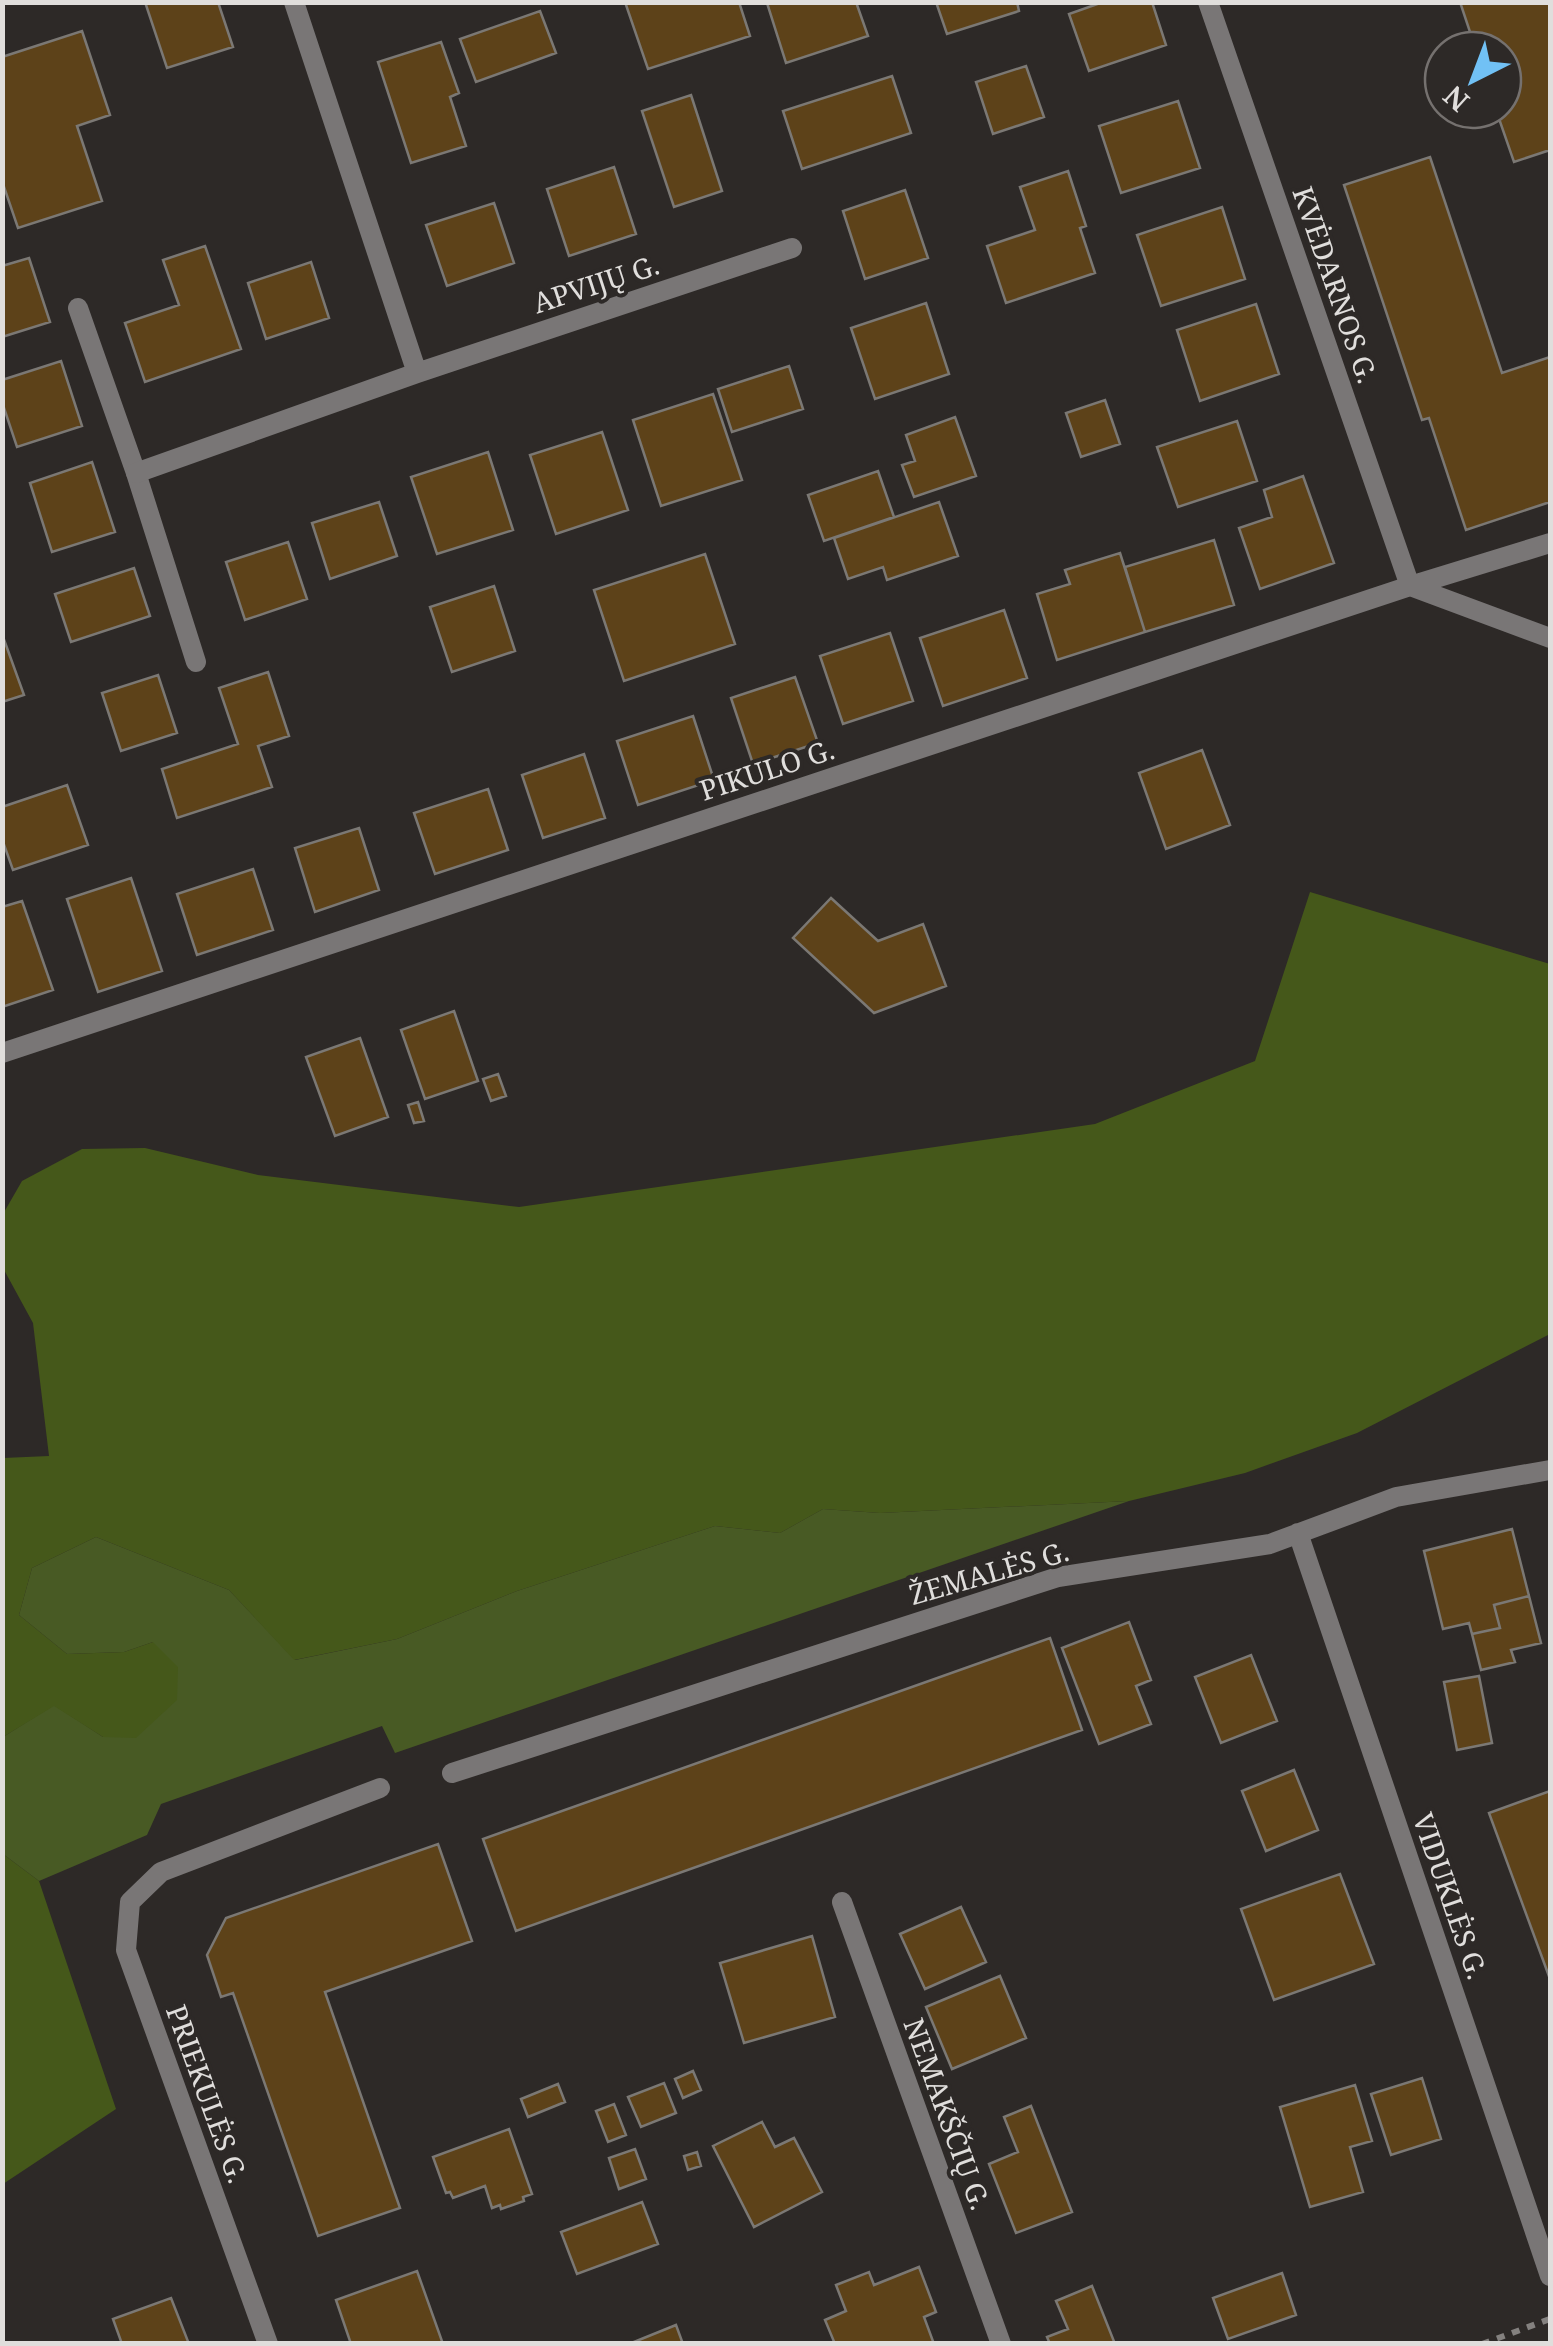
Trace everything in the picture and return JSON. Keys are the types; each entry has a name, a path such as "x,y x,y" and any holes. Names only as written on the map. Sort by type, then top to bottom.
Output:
{"street":[{"path":"294,2 416,372"},
{"name":"KVĖDARNOS G.","path":"1208,2 1410,586"},
{"name":"APVIJŲ G.","path":"136,473 416,372 792,248"},
{"path":"78,308 196,662"},
{"name":"PIKULO G.","path":"2,1053 1550,543"},
{"path":"1410,586 1550,638"},
{"name":"ŽEMALĖS G.","path":"452,1773 1058,1577 1270,1544 1396,1496 1550,1470"},
{"name":"VIDUKLĖS G.","path":"1298,1534 1550,2276"},
{"name":"PRIEKULĖS G.","path":"268,2344 126,1950 130,1902 161,1872 380,1788"},
{"name":"NEMAKŠČIŲ G.","path":"842,1902 1001,2344"}],"path":[{"path":"1482,2344 1550,2319"}],"green space":[{"path":"1310,892 1550,964 1550,1334 1357,1433 1245,1473 1129,1501 880,1513 823,1509 780,1533 715,1526 517,1591 397,1639 294,1660 229,1590 96,1537 32,1568 19,1615 67,1654 124,1652 153,1642 178,1667 177,1700 136,1738 103,1737 54,1706 3,1737 3,1458 49,1456 33,1323 3,1268 3,1214 22,1181 82,1149 145,1148 258,1175 519,1207 1095,1124 1255,1061"},
{"path":"1129,1501 395,1753 382,1726 161,1804 147,1835 39,1881 3,1854 3,1737 54,1705 103,1737 153,1642 124,1652 67,1654 19,1615 32,1568 96,1537 229,1590 295,1660 397,1639 517,1591 715,1526 780,1533 823,1509 880,1513"},
{"path":"3,1854 39,1881 116,2109 3,2184"}],"building":[{"path":"145,2 218,2 233,47 167,68"},
{"path":"625,2 739,2 750,36 648,69"},
{"path":"856,2 868,36 786,63 767,3"},
{"path":"936,2 1017,2 1019,11 947,34"},
{"path":"1103,2 1152,2 1166,45 1089,71 1069,14"},
{"path":"1460,2 1550,2 1550,150 1514,162 1503,130 1523,130 1523,30 1469,30"},
{"path":"540,11 556,53 476,82 460,39"},
{"path":"82,31 110,115 77,126 102,201 18,228 2,181 2,57"},
{"path":"441,42 459,93 450,97 466,146 411,163 378,62"},
{"path":"1026,66 1044,117 993,134 976,82"},
{"path":"892,76 911,133 802,169 783,111"},
{"path":"691,95 722,191 674,207 642,111"},
{"path":"1178,101 1200,168 1121,193 1099,126"},
{"path":"1430,157 1502,373 1550,357 1550,502 1466,530 1429,418 1422,420 1344,185"},
{"path":"614,167 636,234 569,256 547,189"},
{"path":"1068,171 1086,226 1080,228 1095,273 1006,303 987,246 1035,230 1020,187"},
{"path":"905,190 928,258 865,279 843,211"},
{"path":"494,203 514,263 447,286 426,225"},
{"path":"1222,207 1245,279 1161,306 1137,235"},
{"path":"205,246 241,349 145,382 125,323 179,305 163,260"},
{"path":"29,258 50,322 2,337 2,266"},
{"path":"311,262 329,318 266,339 248,283"},
{"path":"926,303 949,374 875,399 851,328"},
{"path":"1256,304 1279,374 1200,401 1177,330"},
{"path":"61,361 82,426 17,447 2,402 2,380"},
{"path":"789,366 803,409 732,432 718,389"},
{"path":"713,394 742,480 661,506 633,420"},
{"path":"1105,400 1120,444 1081,457 1066,413"},
{"path":"955,417 976,476 914,497 902,465 915,461 906,435"},
{"path":"1237,421 1257,481 1178,507 1157,447"},
{"path":"602,432 628,510 556,534 530,455"},
{"path":"488,452 513,530 437,554 411,477"},
{"path":"92,462 115,532 52,552 30,483"},
{"path":"878,471 894,517 824,541 808,495"},
{"path":"1303,476 1334,563 1260,589 1239,528 1272,517 1264,490"},
{"path":"379,502 397,556 330,579 312,523"},
{"path":"939,502 958,556 887,580 883,567 848,579 834,538"},
{"path":"1214,540 1234,605 1145,632 1125,567"},
{"path":"288,542 307,599 245,620 226,562"},
{"path":"1120,553 1145,632 1057,660 1037,594 1070,584 1065,570"},
{"path":"705,554 735,644 624,681 594,590"},
{"path":"134,568 150,616 71,642 55,594"},
{"path":"494,586 515,651 452,672 430,607"},
{"path":"1004,610 1027,678 943,706 920,638"},
{"path":"890,633 913,701 843,724 820,656"},
{"path":"2,634 24,695 2,702"},
{"path":"268,672 289,736 258,746 272,787 177,818 162,769 238,744 219,688"},
{"path":"158,675 177,733 121,751 102,693"},
{"path":"795,677 818,743 753,764 731,698"},
{"path":"693,716 714,780 638,805 617,741"},
{"path":"1202,750 1230,825 1166,849 1139,773"},
{"path":"584,754 605,818 543,838 522,775"},
{"path":"67,785 88,845 13,870 2,839 2,807"},
{"path":"488,789 508,850 435,874 414,813"},
{"path":"359,828 379,890 315,912 295,848"},
{"path":"253,869 273,930 197,955 177,894"},
{"path":"131,878 162,971 98,992 67,899"},
{"path":"831,898 878,941 923,924 946,986 874,1013 793,938"},
{"path":"22,901 53,990 2,1007 2,907"},
{"path":"454,1011 478,1081 425,1099 401,1030"},
{"path":"360,1038 388,1117 335,1136 306,1057"},
{"path":"498,1074 506,1096 491,1101 483,1079"},
{"path":"418,1102 424,1121 414,1123 408,1105"},
{"path":"1512,1529 1529,1596 1494,1605 1500,1628 1472,1634 1469,1623 1443,1629 1424,1551"},
{"path":"1529,1596 1541,1643 1511,1650 1515,1662 1481,1670 1472,1634 1500,1628 1494,1605"},
{"path":"1129,1622 1151,1680 1136,1686 1151,1724 1099,1744 1062,1648"},
{"path":"1050,1638 1082,1730 516,1931 483,1839"},
{"path":"1251,1655 1277,1721 1221,1743 1195,1677"},
{"path":"1479,1676 1492,1743 1457,1750 1444,1682"},
{"path":"1294,1770 1318,1830 1266,1851 1242,1791"},
{"path":"1550,1791 1550,1979 1489,1813"},
{"path":"438,1844 472,1941 325,1992 400,2208 318,2236 233,1993 221,1997 207,1955 226,1918"},
{"path":"1340,1874 1374,1964 1274,2000 1241,1909"},
{"path":"961,1907 986,1962 925,1989 900,1934"},
{"path":"812,1936 835,2017 744,2043 720,1963"},
{"path":"1000,1976 1026,2038 952,2069 926,2007"},
{"path":"693,2071 701,2090 683,2098 675,2079"},
{"path":"1422,2078 1441,2139 1391,2155 1371,2094"},
{"path":"664,2083 676,2113 641,2127 628,2097"},
{"path":"558,2084 565,2102 528,2117 521,2099"},
{"path":"1355,2085 1372,2141 1350,2147 1363,2192 1310,2207 1280,2107"},
{"path":"614,2104 626,2135 608,2142 596,2111"},
{"path":"1031,2106 1072,2212 1016,2233 989,2164 1018,2152 1004,2117"},
{"path":"762,2122 775,2147 794,2138 822,2192 754,2227 713,2146"},
{"path":"509,2129 532,2194 501,2209 500,2205 492,2208 485,2186 453,2198 450,2192 446,2193 433,2157"},
{"path":"635,2149 646,2179 619,2189 609,2158"},
{"path":"697,2152 701,2166 688,2170 684,2156"},
{"path":"642,2202 658,2244 577,2274 561,2232"},
{"path":"919,2267 936,2312 924,2317 934,2344 835,2344 825,2320 846,2311 836,2285 869,2272 874,2285"},
{"path":"417,2271 443,2344 351,2344 336,2300"},
{"path":"1282,2273 1296,2315 1228,2339 1213,2298"},
{"path":"1092,2286 1115,2344 1050,2344 1047,2337 1068,2329 1056,2301"},
{"path":"171,2298 189,2344 122,2344 113,2319"},
{"path":"676,2325 683,2344 629,2344"}]}
